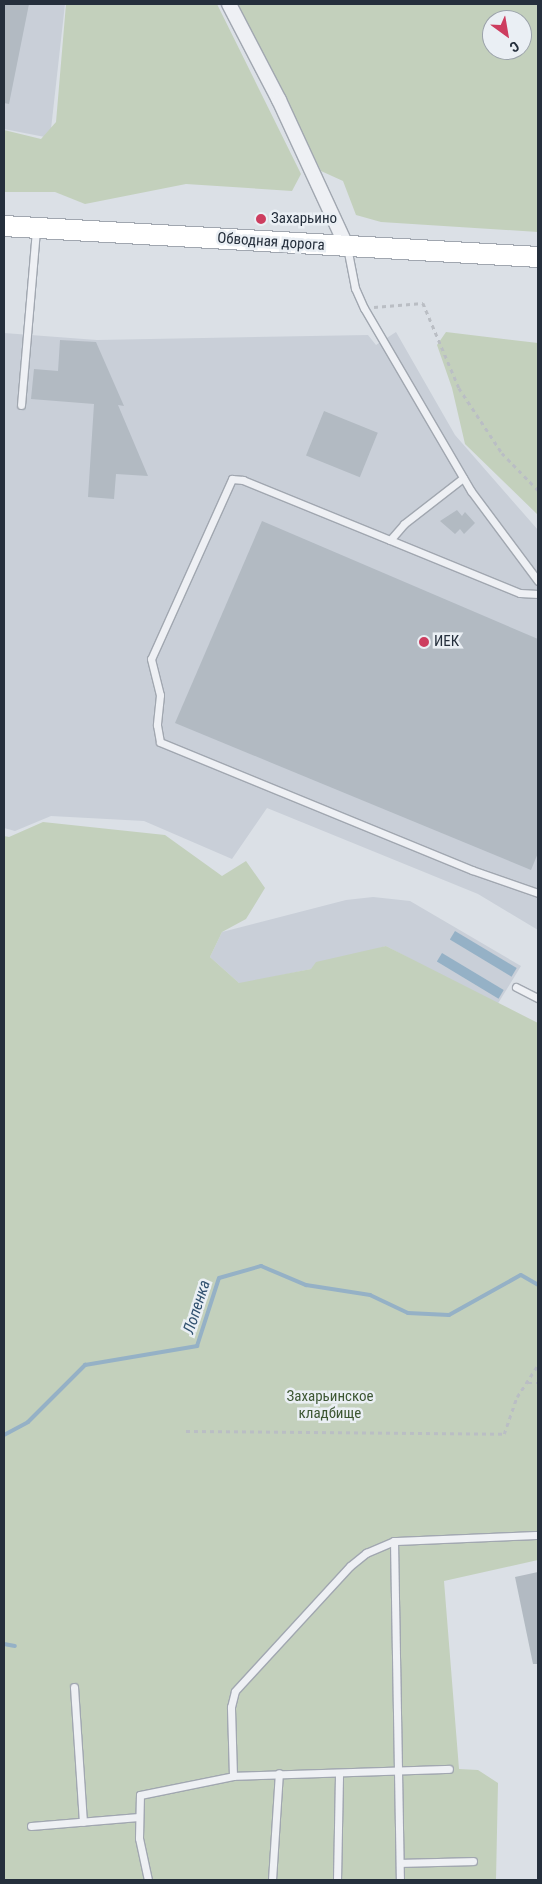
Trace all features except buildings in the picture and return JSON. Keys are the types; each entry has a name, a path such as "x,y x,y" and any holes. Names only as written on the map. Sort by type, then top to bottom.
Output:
{"main road":[{"name":"Обводная дорога","path":"4,226 538,257"}],"street":[{"path":"229,4 279,100 346,247"}],"lane":[{"path":"21,405 37,228"},
{"path":"346,247 355,288 364,308 464,478 538,580"},
{"path":"390,540 404,524 464,478"},
{"path":"538,594 520,593 243,480 232,479 151,659 160,695 156,726 160,742 472,870 538,892"},
{"path":"516,988 538,998"},
{"path":"233,1776 231,1707 235,1691 350,1566 366,1553 394,1541 538,1534"},
{"path":"394,1541 400,1880"},
{"path":"74,1687 83,1822"},
{"path":"148,1880 138,1817 140,1795 233,1776 279,1774 339,1775 449,1769"},
{"path":"272,1880 279,1774"},
{"path":"337,1880 339,1775"},
{"path":"31,1826 138,1817"},
{"path":"401,1862 473,1861"}],"path":[{"path":"364,308 422,303 459,388 502,453 538,490"},
{"path":"186,1431 504,1434 517,1398 528,1384 538,1365"},
{"path":"528,1384 538,1384"}],"shaded area":[{"path":"4,4 65,4 50,138 4,129"},
{"path":"396,332 455,435 538,530 538,930 478,894 267,808 232,859 144,821 51,816 15,831 4,828 4,333 97,340 368,335 376,345"},
{"path":"373,897 410,901 521,966 497,1005 386,946 311,969 240,984 210,957 222,932 346,900"}],"green space":[{"path":"66,4 217,4 301,174 292,191 186,184 85,204 55,192 4,192 4,130 41,139 56,122"},
{"path":"238,4 538,4 538,232 381,222 356,215 343,181 321,171"},
{"path":"446,332 538,343 538,515 465,444 452,388 437,345"},
{"name":"Захарьинское кладбище","path":"43,822 165,835 222,876 246,861 265,888 246,919 222,932 210,957 239,983 311,969 316,962 386,946 538,1023 538,1560 444,1581 459,1769 478,1770 498,1783 496,1880 4,1880 4,836 9,837"}],"water":[{"path":"455,931 517,968 512,977 450,940"},
{"path":"442,953 504,990 499,999 437,962"}],"waterway":[{"name":"Лопенка","path":"4,1435 28,1422 85,1365 197,1346 219,1278 261,1266 306,1285 370,1295 408,1313 449,1315 521,1275 538,1285"},
{"path":"4,1644 15,1646"}],"place":[{"name":"Захарьино","path":"261,219"},
{"name":"ИЕК","path":"424,642"}]}
